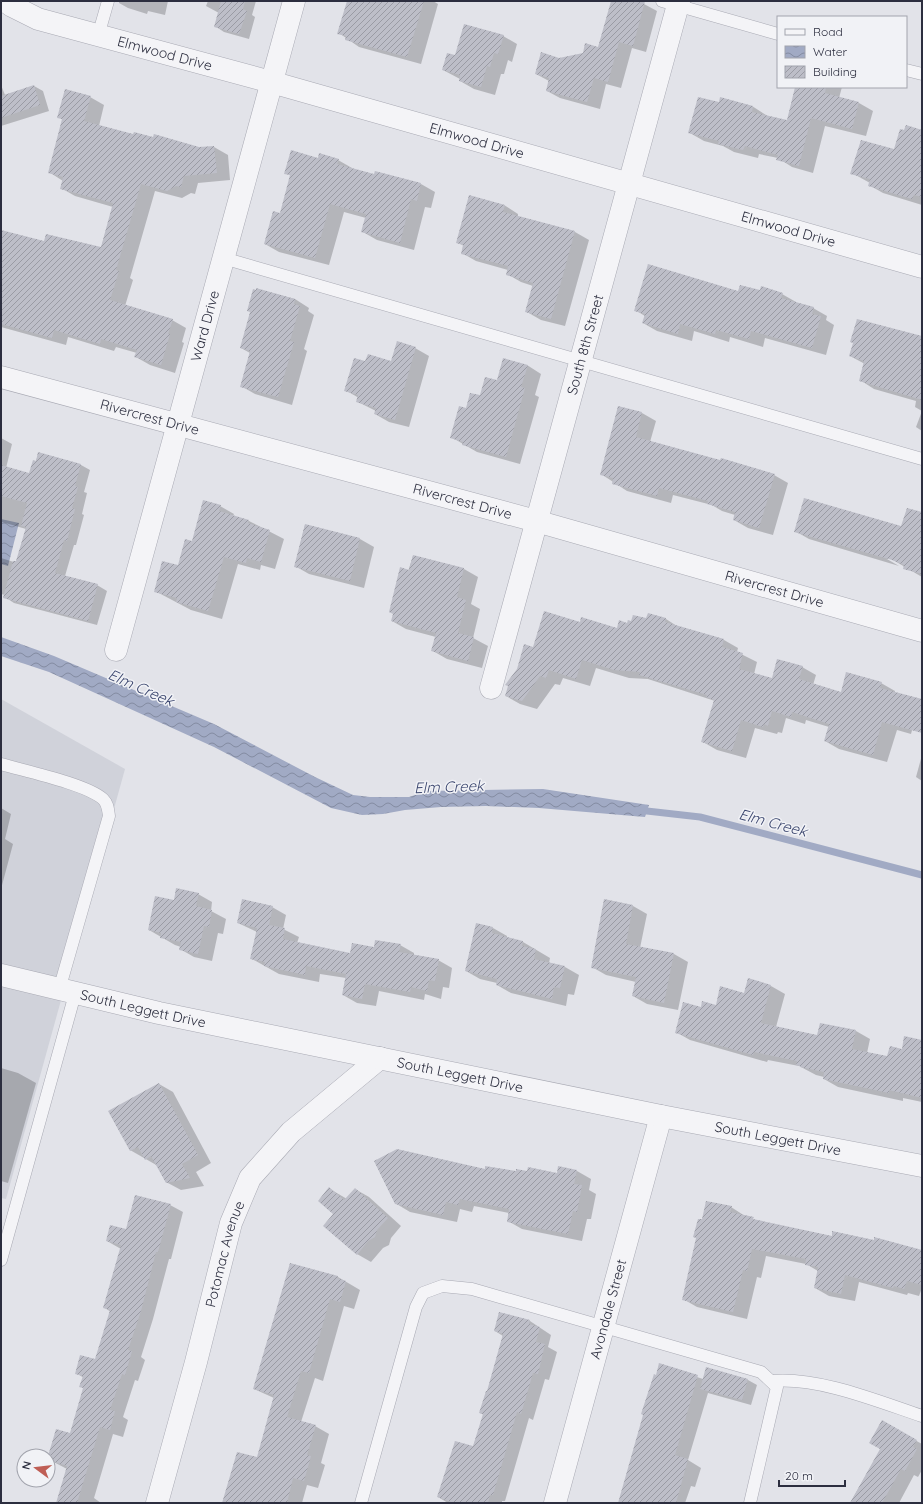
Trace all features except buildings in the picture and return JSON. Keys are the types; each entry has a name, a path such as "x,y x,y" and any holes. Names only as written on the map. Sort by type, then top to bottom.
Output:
{"street":[{"name":"Elmwood Drive","path":"6,1 31,17 271,82 922,267"},
{"name":"Ward Drive","path":"116,650 294,1"},
{"name":"South 8th Street","path":"491,688 629,183 673,2"},
{"name":"Elmwood Drive","path":"1,19 31,17"},
{"name":"Rivercrest Drive","path":"1,377 177,426 536,521 922,631"},
{"name":"South Leggett Drive","path":"1,975 159,1013 661,1116 922,1166"},
{"name":"Potomac Avenue","path":"156,1503 196,1362 232,1223 250,1178 291,1132 380,1058"},
{"name":"Avondale Street","path":"555,1503 661,1116"}],"lane":[{"path":"98,36 108,1"},
{"path":"673,2 777,34"},
{"path":"907,70 922,74"},
{"path":"223,258 922,459"},
{"path":"1,764 84,788 102,799 108,806 109,816 1,1260"},
{"path":"361,1503 416,1307 424,1293 442,1286 472,1289 603,1325 761,1372 778,1387 750,1503"},
{"path":"772,1381 788,1380 851,1392 922,1416"}],"shaded area":[{"path":"1,699 125,769 6,1199 1,1198"}],"water":[{"path":"1,519 19,523 8,566 1,564"},
{"path":"1,637 54,656 214,724 315,777 353,795 370,797 409,797 427,791 543,789 649,805 645,817 539,808 486,806 441,807 362,815 331,808 214,747 49,672 1,656"}],"waterway":[{"name":"Elm Creek","path":"638,810 700,817 922,875"}]}
